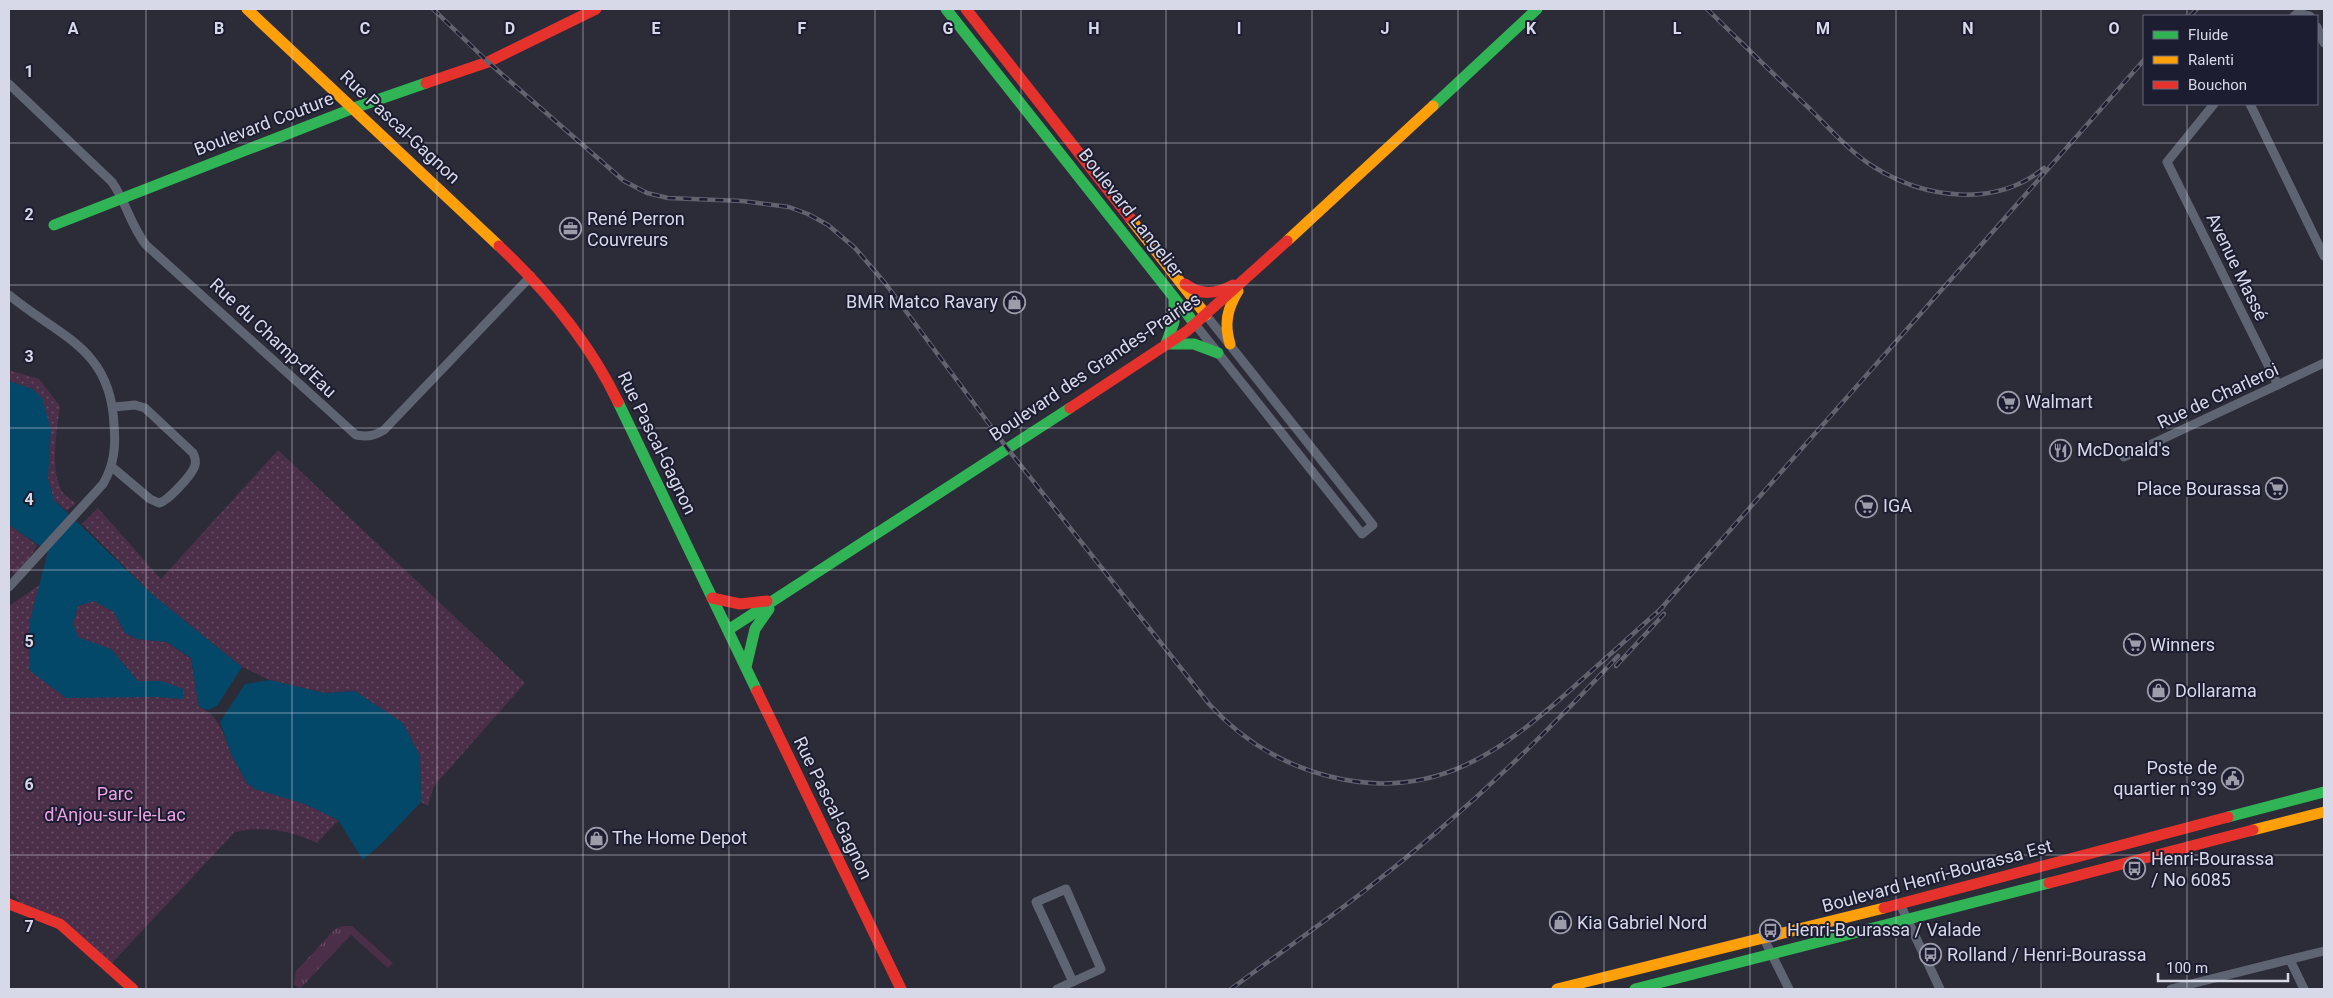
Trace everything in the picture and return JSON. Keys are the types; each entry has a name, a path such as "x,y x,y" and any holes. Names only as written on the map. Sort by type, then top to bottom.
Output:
{"main road":[{"name":"Rue Pascal-Gagnon","path":"247,9 532,276 568,318 609,384 901,989"},
{"name":"Boulevard Couture","path":"54,225 354,108 488,62 596,9"},
{"name":"Boulevard Langelier","path":"946,9 1195,324"},
{"name":"Boulevard Langelier","path":"966,9 1206,315"},
{"name":"Boulevard des Grandes-Prairies","path":"728,630 1195,324 1537,9"},
{"path":"1173,273 1190,288 1208,295 1226,289 1248,276"},
{"path":"1230,344 1225,330 1225,318 1248,276"},
{"path":"1173,296 1176,310 1173,328 1166,344 1190,343 1208,347 1218,353"},
{"path":"712,598 736,605 777,599"},
{"path":"746,667 755,629 777,599"},
{"name":"Boulevard Henri-Bourassa Est","path":"1557,989 1900,904 2324,792"},
{"name":"Boulevard Henri-Bourassa Est","path":"1635,989 2324,812"},
{"path":"9,904 26,909 60,924 133,989"}],"street":[{"path":"2295,15 2298,13 2308,15"},
{"path":"2318,29 2324,43"},
{"name":"Rue du Champ-d'Eau","path":"9,84 112,182 123,198 135,228 146,244 348,430 366,437 376,435 384,430 532,276"},
{"name":"Avenue Massé","path":"2213,105 2167,162 2278,386"},
{"path":"2250,105 2324,256"},
{"path":"9,295 26,309 68,335 85,351 106,382 114,407 115,441 112,467 102,484 9,587"},
{"name":"Boulevard Langelier","path":"1195,324 1362,534 1373,526 1206,315"},
{"name":"Rue de Charleroi","path":"2124,457 2324,363"},
{"path":"112,467 150,499 159,502 167,499 194,470 196,462 193,453 145,408 135,405 114,407"},
{"path":"1058,989 1101,969 1066,889 1036,902 1073,982"},
{"path":"1900,904 1940,989"},
{"path":"1764,938 1789,989"},
{"path":"2171,989 2200,986 2324,951"},
{"path":"2290,960 2304,989"}],"green space":[{"path":"9,370 39,379 60,406 55,450 56,474 63,493 76,503 67,511 54,500 48,479 48,459 33,389 9,381"},
{"path":"278,450 525,683 434,786 428,806 421,802 420,756 355,691 324,693 270,680 242,667 153,595 82,524 98,508 161,579"},
{"path":"9,525 37,545 19,577 9,569"},
{"name":"Parc d'Anjou-sur-le-Lac","path":"41,584 29,624 156,697 183,699 162,681 138,681 111,649 78,638 73,623 78,606 94,601 114,612 125,633 137,639 167,642 191,659 199,707 212,715 217,721 247,783 305,804 339,820 317,843 277,830 256,829 235,832 108,967 60,924 26,909 9,891 9,606"},
{"path":"342,926 352,926 393,963 388,968 351,935 300,989 294,984 296,971 335,929"}],"water":[{"path":"9,381 33,389 42,398 51,429 48,479 54,500 153,595 242,667 217,706 208,710 199,707 191,658 167,642 137,639 125,633 114,612 94,601 78,606 73,623 78,637 111,649 138,681 162,681 183,689 183,699 156,697 66,698 29,670 29,624 48,551 9,525"},
{"path":"270,680 324,693 355,691 403,723 420,756 421,802 363,860 338,820 305,804 255,789 247,783 231,754 220,722 245,684"}],"railway":[{"path":"433,9 488,62 624,181 647,193 668,198 742,201 789,207 808,214 828,225 855,248 885,283 1007,448 1210,705 1249,740 1279,758 1328,776 1366,783 1402,783 1435,777 1465,765 1495,749 1523,730 1663,607"},
{"path":"1707,9 1848,147 1865,161 1894,178 1938,192 1960,195 1983,194 2025,181 2044,168"},
{"path":"2191,15 2197,9"},
{"path":"1658,612 2143,61"},
{"path":"1616,666 1664,614"},
{"path":"1231,989 1359,895 1428,840 1526,751 1618,656"}],"traffic: fast":[{"path":"946,9 1195,324"},
{"path":"1433,106 1537,9"},
{"path":"54,225 354,108 426,83"},
{"path":"1166,344 1174,322 1174,299"},
{"path":"1169,344 1194,344 1218,353"},
{"path":"618,402 757,691"},
{"path":"728,630 1070,408"},
{"path":"746,667 755,629 769,609"},
{"path":"2228,817 2324,792"},
{"path":"1635,989 2049,883"}],"traffic: slow":[{"path":"247,9 499,246"},
{"path":"1287,241 1433,106"},
{"path":"1130,218 1206,315"},
{"path":"1230,344 1227,323 1231,304 1238,291"},
{"path":"2253,830 2324,812"},
{"path":"1557,989 1884,908"}],"traffic: jam":[{"path":"426,83 488,62 596,9"},
{"path":"966,9 1130,218"},
{"path":"1070,408 1187,331 1287,241"},
{"path":"499,246 551,300 581,338 618,402"},
{"path":"1185,284 1203,292 1215,292 1233,285"},
{"path":"712,598 740,604 767,601"},
{"path":"757,691 901,989"},
{"path":"1884,908 2228,817"},
{"path":"2049,883 2253,830"},
{"path":"9,904 60,924 133,989"}],"place":[{"name":"René Perron Couvreurs","path":"571,229"},
{"name":"BMR Matco Ravary","path":"1014,302"},
{"name":"Walmart","path":"2009,402"},
{"name":"McDonald's","path":"2061,450"},
{"name":"Place Bourassa","path":"2277,489"},
{"name":"IGA","path":"1867,506"},
{"name":"Winners","path":"2134,645"},
{"name":"Dollarama","path":"2159,691"},
{"name":"Poste de quartier n°39","path":"2233,778"},
{"name":"The Home Depot","path":"596,838"},
{"name":"Henri-Bourassa / No 6085","path":"2135,869"},
{"name":"Kia Gabriel Nord","path":"1561,923"},
{"name":"Henri-Bourassa / Valade","path":"1771,930"},
{"name":"Rolland / Henri-Bourassa","path":"1931,955"}]}
